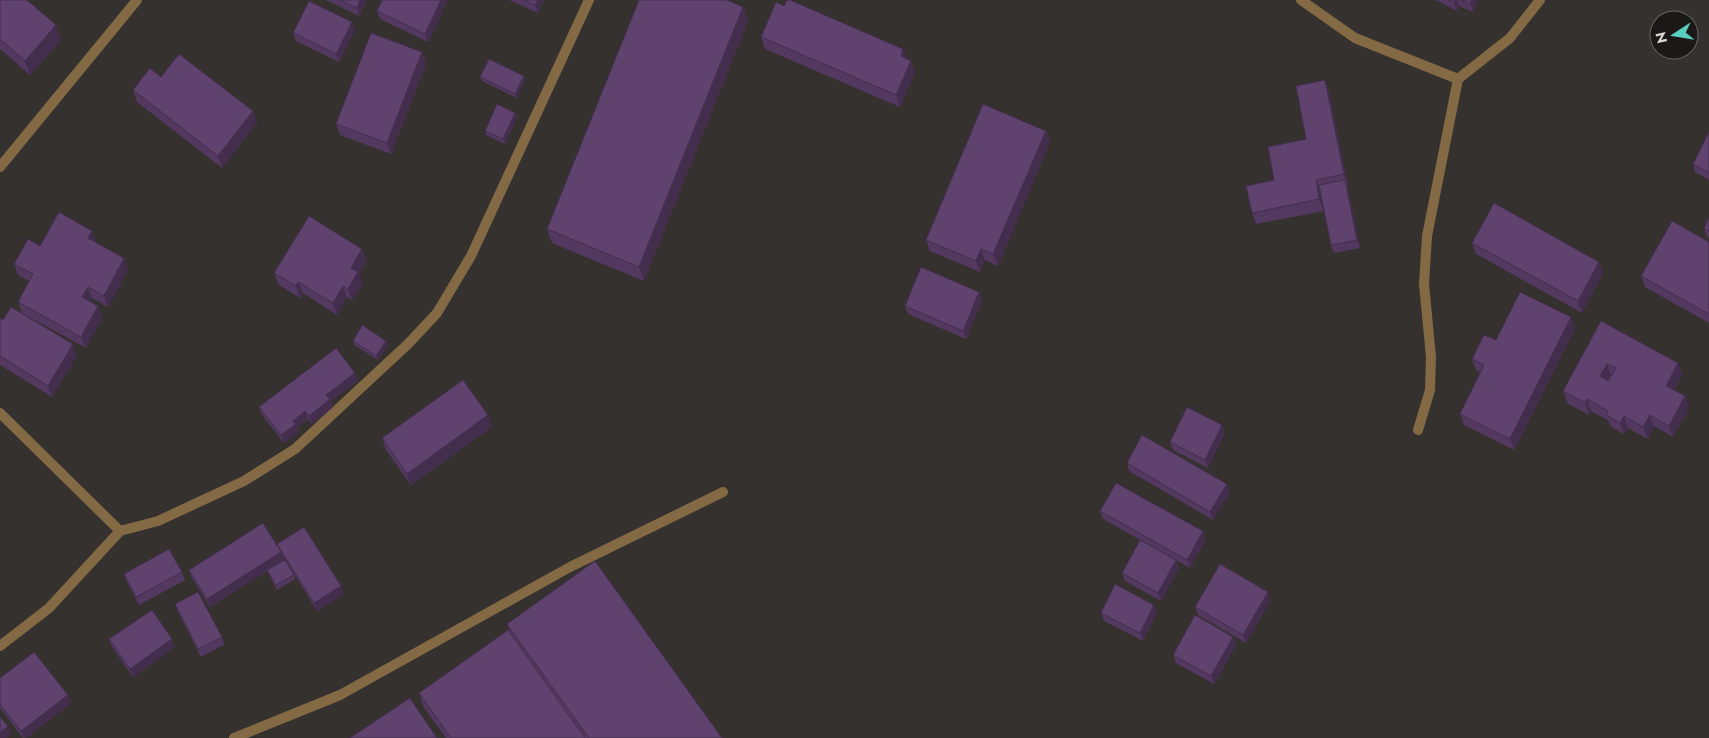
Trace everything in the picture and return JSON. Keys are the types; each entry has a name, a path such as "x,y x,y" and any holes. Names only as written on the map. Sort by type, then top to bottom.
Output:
{"street":[{"path":"0,167 137,0"},
{"path":"0,646 49,608 120,531 158,520 244,481 295,449 408,344 437,313 471,256 589,0"},
{"path":"1301,0 1355,38 1458,79"},
{"path":"1418,430 1430,390 1431,347 1424,284 1428,236 1458,79 1510,38 1540,0"},
{"path":"0,413 120,531"},
{"path":"234,738 340,695 570,567 723,492"}],"building":[{"path":"0,0 27,0 56,25 25,61 0,39"},
{"path":"340,0 360,0 357,8"},
{"path":"382,0 441,0 425,34 377,11"},
{"path":"524,0 538,0 535,5"},
{"path":"639,0 727,0 743,7 639,267 547,229"},
{"path":"787,0 903,49 901,56 911,61 896,95 761,37 776,2 784,6"},
{"path":"1461,0 1472,0 1470,4"},
{"path":"309,1 352,22 336,54 293,33"},
{"path":"371,33 422,52 387,143 336,124"},
{"path":"179,54 253,111 218,156 133,90 150,68 161,77"},
{"path":"489,59 524,76 515,94 480,77"},
{"path":"1325,80 1344,174 1316,180 1319,199 1252,213 1246,186 1274,180 1268,147 1306,139 1296,86"},
{"path":"497,104 515,113 503,139 485,131"},
{"path":"983,104 1046,131 993,254 981,249 976,261 926,240"},
{"path":"1709,132 1709,173 1693,164"},
{"path":"1345,180 1357,240 1331,245 1319,185"},
{"path":"1494,203 1599,262 1578,301 1472,243"},
{"path":"59,212 92,231 88,238 124,258 104,296 88,287 82,297 98,306 81,337 18,302 33,274 14,264 28,239 40,246"},
{"path":"309,216 362,249 351,268 358,272 348,289 343,286 333,303 298,282 296,286 274,273"},
{"path":"1709,217 1709,231 1704,229"},
{"path":"1672,221 1709,242 1709,314 1641,276"},
{"path":"921,267 979,292 963,331 905,306"},
{"path":"1520,292 1571,317 1510,439 1460,414 1484,365 1472,359 1484,335 1496,340"},
{"path":"11,307 73,344 48,386 0,356 0,318 3,320"},
{"path":"1601,321 1678,363 1666,386 1685,396 1669,426 1650,415 1643,427 1624,416 1620,423 1606,415 1608,411 1587,399 1585,403 1563,391","holes":["1607,364 1616,368 1608,381 1600,376"]},
{"path":"362,325 386,341 376,356 353,341"},
{"path":"336,348 355,373 326,395 330,399 309,416 305,411 293,421 296,424 281,435 259,407"},
{"path":"463,380 488,415 407,474 382,438"},
{"path":"1187,407 1222,425 1205,460 1170,442"},
{"path":"1142,435 1227,484 1210,512 1127,463"},
{"path":"1116,483 1203,531 1187,560 1100,511"},
{"path":"263,523 281,552 207,599 189,570"},
{"path":"304,527 341,586 314,603 277,544"},
{"path":"1140,540 1176,560 1158,593 1122,573"},
{"path":"169,549 182,572 136,597 124,574"},
{"path":"285,560 294,575 276,585 267,570"},
{"path":"595,561 722,738 589,738 507,624"},
{"path":"1220,564 1268,592 1243,635 1195,607"},
{"path":"1115,584 1154,605 1140,633 1101,613"},
{"path":"198,592 222,637 198,649 175,604"},
{"path":"152,610 172,639 130,669 109,639"},
{"path":"1195,615 1233,637 1211,676 1173,655"},
{"path":"508,630 585,738 451,738 419,693"},
{"path":"34,652 68,695 21,731 0,704 0,678"},
{"path":"410,698 437,738 350,738"},
{"path":"0,717 8,726 0,733"}]}
